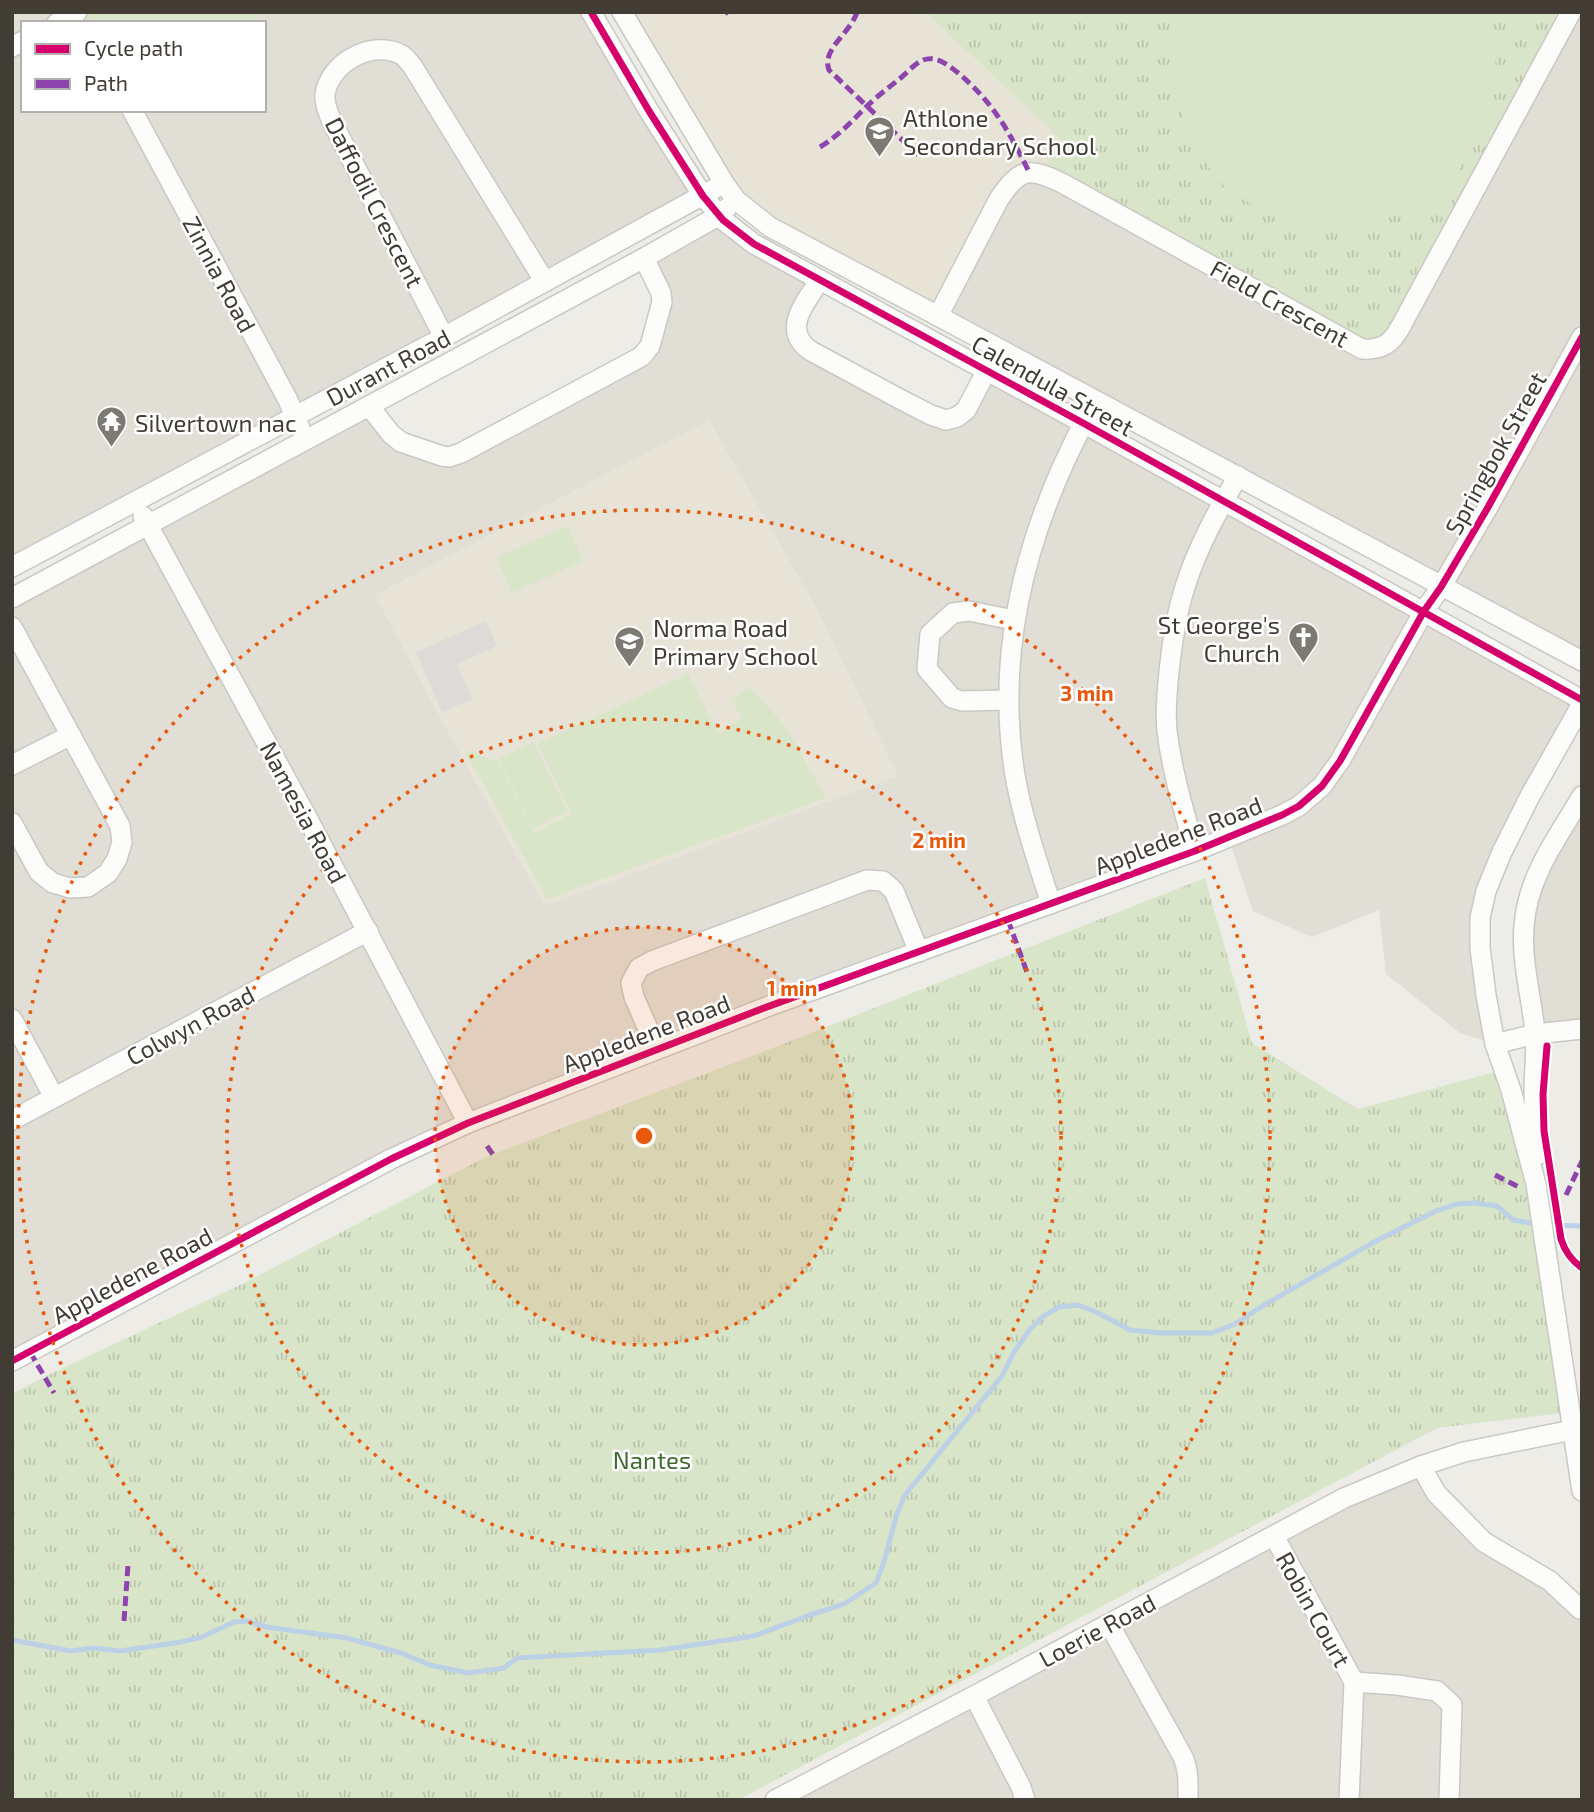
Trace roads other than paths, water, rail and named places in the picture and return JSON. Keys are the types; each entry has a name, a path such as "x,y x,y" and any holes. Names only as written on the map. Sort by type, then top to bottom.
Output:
{"street":[{"path":"61,21 77,12"},
{"name":"Calendula Street","path":"591,12 703,196 718,216 754,244 1423,611 1582,702"},
{"name":"Calendula Street","path":"622,12 724,183 736,200 770,227 1582,661"},
{"name":"Field Crescent","path":"938,316 1005,190 1019,175 1029,172 1062,183 1362,349 1381,348 1392,339 1408,313 1571,12"},
{"name":"Daffodil Crescent","path":"444,337 325,106 325,92 330,80 350,59 372,49 389,50 403,56 413,67 545,282"},
{"name":"Zinnia Road","path":"133,112 288,400 305,440"},
{"name":"Durant Road","path":"12,567 495,310 724,183"},
{"name":"Durant Road","path":"12,598 644,258 718,216 736,200"},
{"name":"Durant Road","path":"369,406 391,434 401,442 449,457 635,360 642,356 652,341 662,297 644,258"},
{"name":"Calendula Street","path":"820,280 801,310 796,325 804,347 909,404 940,419 957,417 966,410 987,370"},
{"path":"495,310 506,333"},
{"name":"Springbok Street","path":"1423,611 1441,587 1488,509 1582,337"},
{"path":"1052,904 1026,826 1016,779 1011,737 1009,671 1014,620 1041,517 1095,401"},
{"path":"1195,851 1173,768 1167,728 1172,640 1184,590 1200,548 1238,476"},
{"name":"Namesia Road","path":"136,503 368,931 468,1124"},
{"path":"1009,700 962,701 952,698 927,669 930,634 953,613 969,611 1014,620"},
{"name":"Appledene Road","path":"12,1362 391,1159 468,1124 764,1008 1195,851 1282,815 1305,801 1322,786 1340,761 1423,611"},
{"path":"12,627 120,826 122,842 117,859 108,873 88,887 70,888 53,883 39,872 12,823"},
{"path":"1582,702 1502,852 1483,900 1480,918 1480,948 1495,1044 1511,1090 1537,1192 1578,1429 1582,1491"},
{"path":"12,765 71,734"},
{"path":"1537,1192 1535,1034 1523,935 1526,909 1542,865 1582,796"},
{"path":"657,1049 634,997 631,983 639,968 867,880 883,881 894,891 919,952"},
{"name":"Colwyn Road","path":"12,1120 368,931"},
{"path":"12,1019 54,1097"},
{"path":"1495,1044 1535,1034 1582,1029"},
{"name":"Loerie Road","path":"775,1800 1344,1498 1421,1466 1464,1452 1578,1429"},
{"path":"1421,1466 1436,1493 1484,1542 1550,1581 1582,1609"},
{"name":"Robin Court","path":"1274,1536 1354,1682 1349,1800"},
{"path":"1109,1624 1183,1757 1187,1767 1188,1800"},
{"name":"Robin Court","path":"1354,1682 1437,1691 1452,1706 1449,1800"},
{"path":"974,1696 1021,1787 1025,1800"}],"waterway":[{"path":"12,1640 71,1651 92,1648 120,1651 181,1642 202,1637 234,1622 247,1621 266,1627 347,1638 401,1653 430,1665 468,1673 504,1668 517,1658 660,1650 754,1636 844,1604 876,1583 905,1495 1002,1376 1030,1329 1059,1307 1078,1305 1130,1330 1212,1333 1235,1324 1376,1241 1436,1211 1457,1204 1475,1203 1497,1206 1513,1220 1537,1224"},
{"path":"1547,1225 1582,1226"}],"place":[{"name":"Athlone Secondary School","path":"880,158"},
{"name":"Silvertown nac","path":"112,449"},
{"name":"St George's Church","path":"1303,665"},
{"name":"Norma Road Primary School","path":"630,668"}],"park label":[{"name":"Nantes","path":"652,1459"}]}
